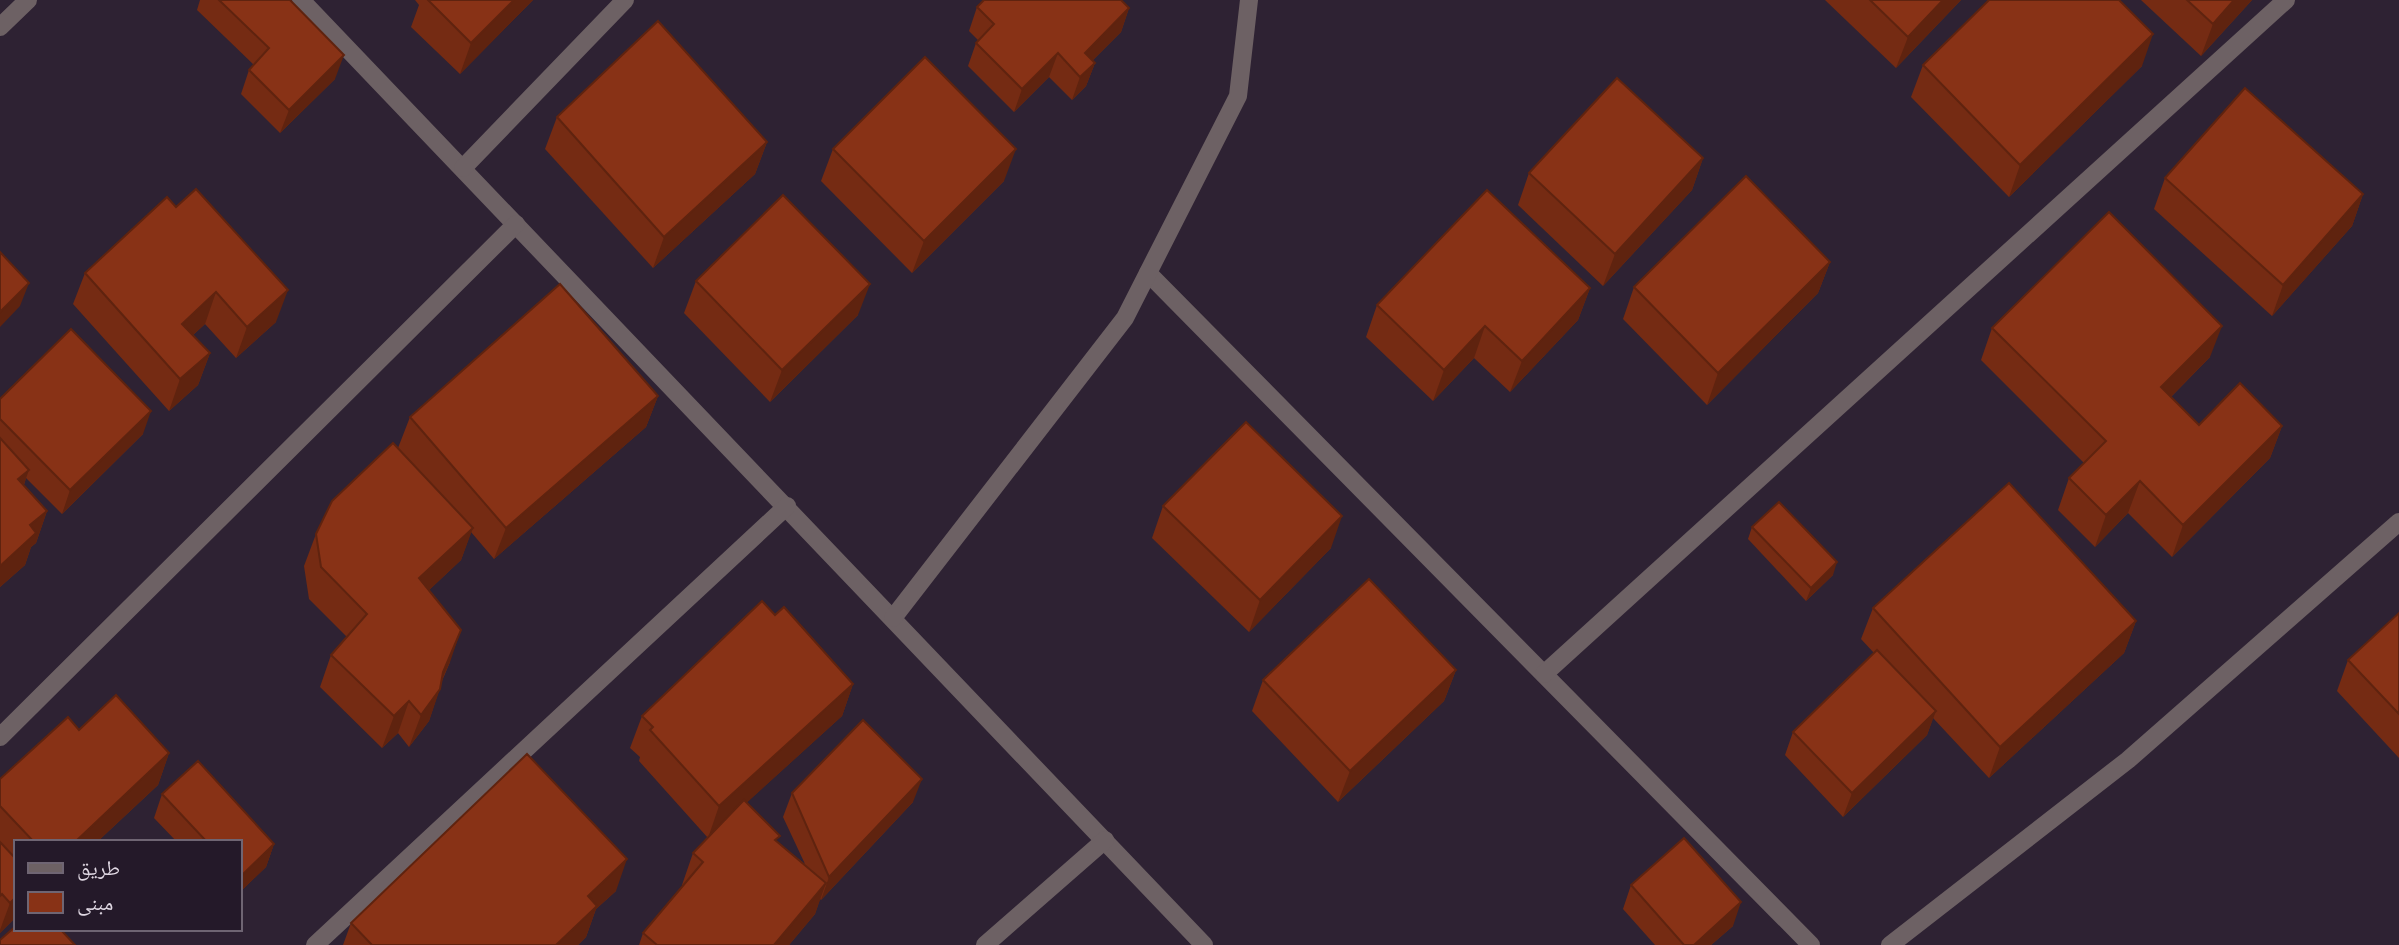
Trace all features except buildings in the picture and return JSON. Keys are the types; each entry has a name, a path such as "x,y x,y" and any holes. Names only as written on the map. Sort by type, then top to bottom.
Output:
{"street":[{"path":"0,27 28,0"},
{"path":"300,0 787,506 1204,945"},
{"path":"463,168 625,0"},
{"path":"893,618 1125,318 1238,96 1248,0"},
{"path":"1544,674 2286,0"},
{"path":"0,737 516,224"},
{"path":"1148,273 1811,945"},
{"path":"315,945 787,506"},
{"path":"1890,945 2127,760 2399,522"},
{"path":"985,945 1105,840"}]}
